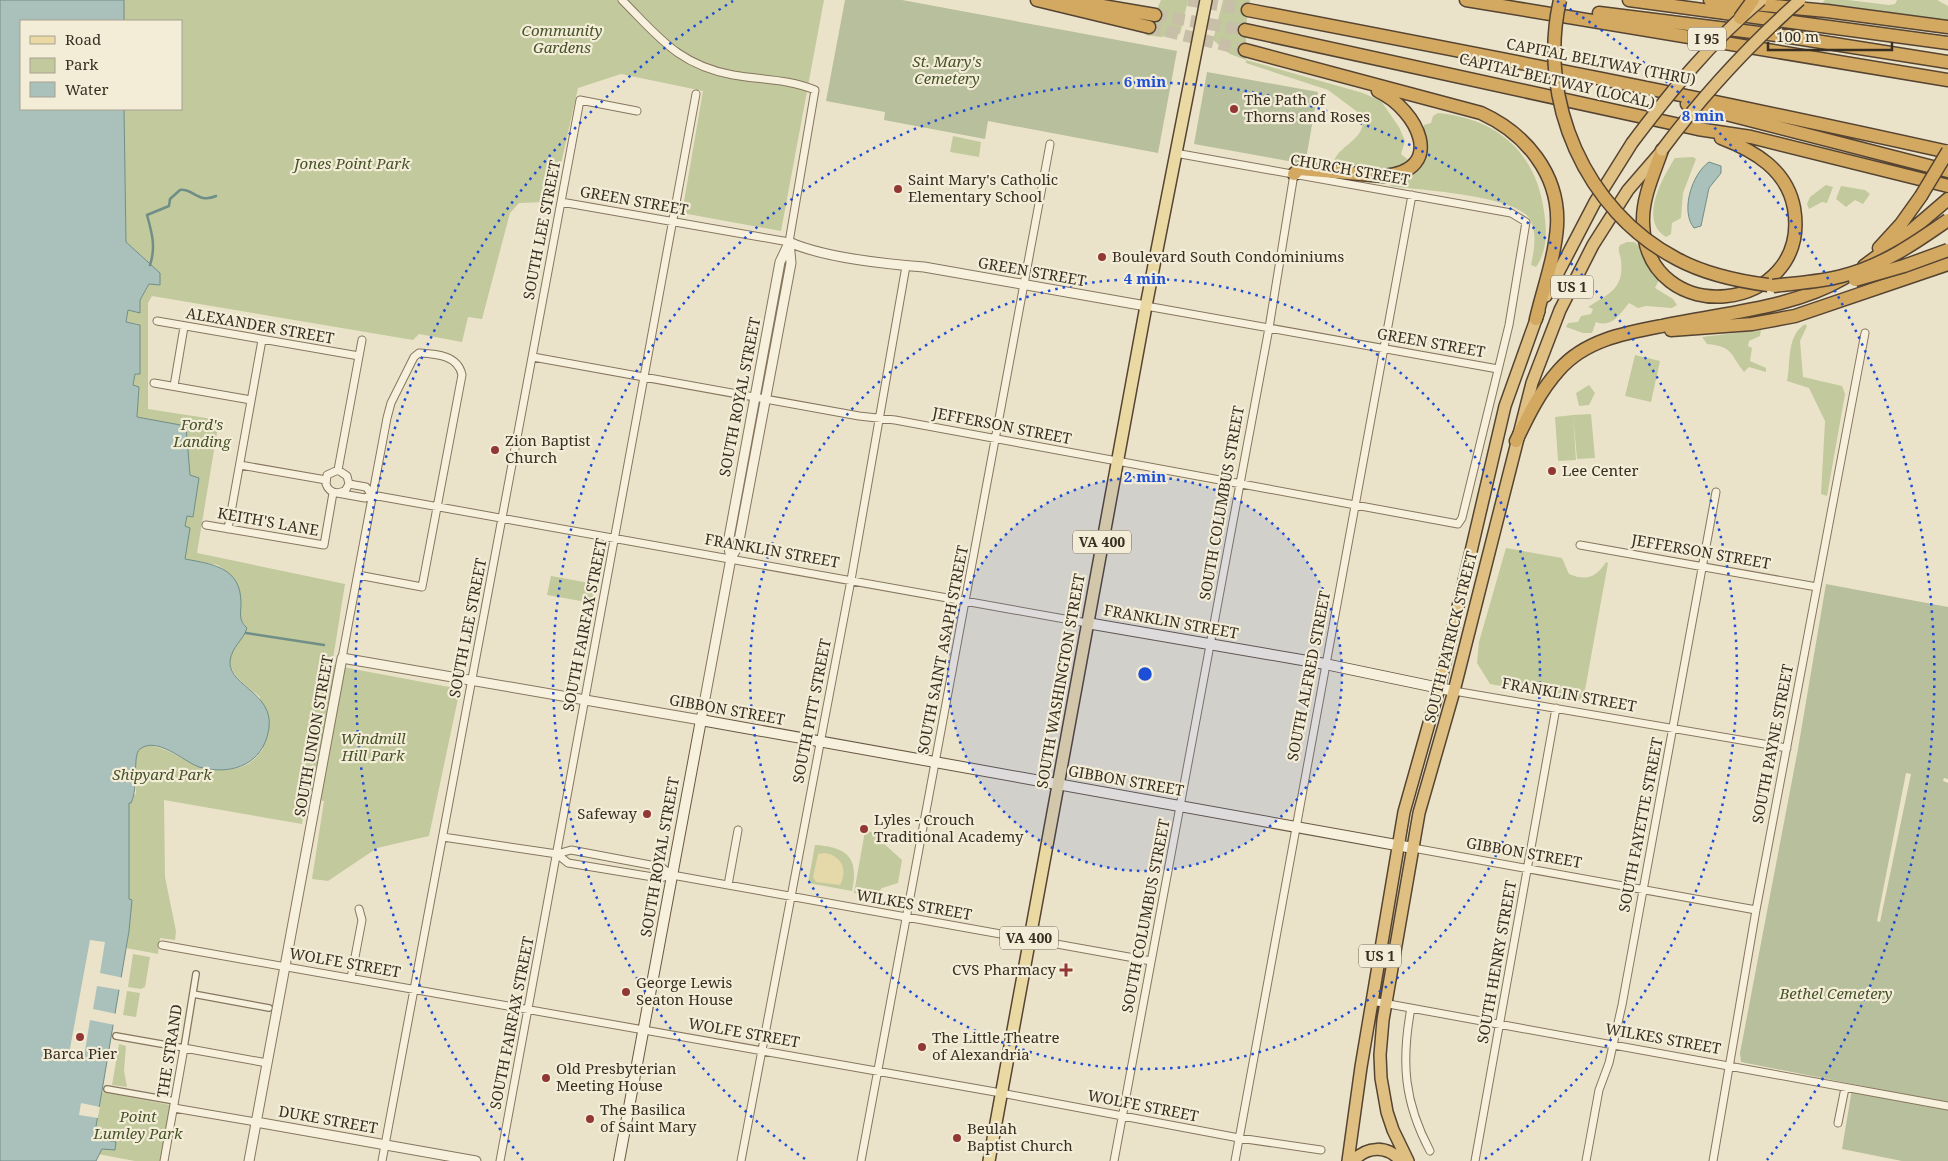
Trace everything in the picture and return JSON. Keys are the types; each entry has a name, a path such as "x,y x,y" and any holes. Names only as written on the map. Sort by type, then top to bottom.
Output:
{"highway":[{"path":"1037,0 1149,28"},
{"path":"1066,0 1155,15"},
{"name":"I 95","path":"1466,0 1948,80"},
{"path":"1489,0 1746,30 1948,62"},
{"path":"1560,0 1554,49 1556,80 1560,106 1582,166 1604,199 1630,226 1678,259 1728,278 1796,288 1841,283 1904,266 1948,250"},
{"name":"I 95","path":"1629,0 1948,43"},
{"path":"1710,0 1827,11 1948,27"},
{"path":"1740,18 1753,0"},
{"name":"US 1","path":"1740,18 1761,0"},
{"name":"US 1","path":"1662,150 1721,77 1770,26 1800,0"},
{"name":"CAPITAL BELTWAY (THRU)","path":"1248,10 1754,109 1948,152"},
{"name":"SOUTH PATRICK STREET","path":"1348,1161 1372,1001 1398,846 1411,783 1439,688 1495,444 1514,377 1536,319 1572,243 1632,143 1684,77 1740,18"},
{"name":"CAPITAL BELTWAY (LOCAL)","path":"1245,30 1698,129 1751,137 1948,186"},
{"path":"1245,50 1480,113 1513,132 1535,154 1549,179 1557,220 1553,249 1536,319"},
{"path":"1578,76 1948,171"},
{"path":"1294,174 1299,169 1374,176 1394,175 1411,167 1416,160 1419,135 1411,117 1389,96 1358,81"},
{"path":"1662,150 1643,210 1644,237 1653,260 1672,282 1697,295 1734,297 1757,287 1774,275 1788,254 1794,232 1792,198 1782,178 1764,159 1748,149 1698,129"},
{"name":"SOUTH PATRICK STREET","path":"1408,1161 1393,1130 1381,1078 1380,1055 1386,1004 1413,848 1430,772 1454,691 1523,412 1545,347 1576,278 1605,225 1628,190 1662,150"},
{"path":"1834,284 1886,241 1901,224 1948,152"},
{"path":"1516,441 1537,399 1560,368 1601,341 1629,332 1787,300 1834,284 1889,248 1948,199"},
{"path":"1774,286 1818,281 1857,272 1903,250 1948,220"},
{"path":"1629,332 1744,324 1795,316 1948,264"},
{"path":"1353,1161 1365,1152 1383,1149 1391,1152 1401,1161"}],"main road":[{"name":"SOUTH WASHINGTON STREET","path":"989,1161 1117,461 1206,0"},
{"name":"FRANKLIN STREET","path":"1087,622 1326,664 1454,691"},
{"name":"GIBBON STREET","path":"701,720 1413,848"},
{"name":"SOUTH ROYAL STREET","path":"619,1161 701,720"}],"street":[{"name":"SOUTH ROYAL STREET","path":"622,0 662,42 695,63 731,75 797,82 815,90 789,242 780,262 728,543 731,558"},
{"name":"SOUTH FAIRFAX STREET","path":"500,1161 616,538 696,94"},
{"name":"SOUTH LEE STREET","path":"382,1161 580,100 637,111"},
{"name":"SOUTH SAINT ASAPH STREET","path":"861,1161 1050,144"},
{"name":"CHURCH STREET","path":"1175,153 1519,216 1526,227 1498,369"},
{"name":"SOUTH COLUMBUS STREET","path":"1114,1161 1268,328 1294,174"},
{"name":"SOUTH ALFRED STREET","path":"1235,1161 1412,196"},
{"name":"GREEN STREET","path":"561,202 789,242 805,249 906,266 924,266 1498,369"},
{"name":"SOUTH ROYAL STREET","path":"701,720 731,558 738,546 766,399 791,263 789,242"},
{"name":"SOUTH PITT STREET","path":"741,1161 851,580 877,437 878,417 906,266"},
{"name":"ALEXANDER STREET","path":"157,321 359,356"},
{"path":"174,386 184,326"},
{"name":"SOUTH PAYNE STREET","path":"1713,1161 1756,910 1865,334"},
{"path":"228,529 262,340"},
{"path":"338,470 362,340"},
{"name":"SOUTH UNION STREET","path":"249,1161 372,495 391,403 404,374 414,357 419,353 450,358 460,367 462,375 438,505"},
{"name":"JEFFERSON STREET","path":"533,357 859,416 878,417 1355,504 1395,514 1458,524 1462,518 1498,369"},
{"path":"154,383 251,400"},
{"path":"240,464 326,480"},
{"path":"338,470 347,476 349,484 345,491 335,493 327,488 326,480 330,472 338,470"},
{"name":"FRANKLIN STREET","path":"349,484 366,487 372,495"},
{"name":"SOUTH FAYETTE STREET","path":"1586,1161 1598,1090 1614,1045 1704,567 1716,492"},
{"name":"FRANKLIN STREET","path":"335,493 365,498 372,495 438,505 1087,622"},
{"name":"KEITH'S LANE","path":"206,525 324,545 335,493"},
{"path":"358,575 422,587 438,505"},
{"name":"JEFFERSON STREET","path":"1580,545 1817,587"},
{"name":"GIBBON STREET","path":"342,658 701,720"},
{"name":"FRANKLIN STREET","path":"1454,691 1787,748"},
{"name":"SOUTH HENRY STREET","path":"1475,1161 1556,708"},
{"path":"728,885 738,830"},
{"name":"WILKES STREET","path":"443,837 557,854 571,850 661,867 672,875"},
{"name":"GIBBON STREET","path":"1413,848 1756,910"},
{"name":"WILKES STREET","path":"557,854 568,863 659,878 672,875 1151,961"},
{"path":"351,978 362,920 359,910"},
{"name":"WOLFE STREET","path":"162,945 528,1008 1239,1138 1321,1150"},
{"name":"THE STRAND","path":"164,1161 184,1048 192,1021 196,974"},
{"path":"193,994 269,1008"},
{"name":"WILKES STREET","path":"1372,1001 1948,1106"},
{"path":"246,1012 248,1004"},
{"path":"1411,1008 1404,1053 1406,1078 1415,1119 1430,1151"},
{"path":"116,1036 267,1063"},
{"path":"1838,1123 1845,1088"},
{"path":"107,1089 175,1105"},
{"name":"DUKE STREET","path":"175,1105 256,1122 476,1161"}],"green space":[{"name":"Jones Point Park","path":"124,0 824,0 781,231 682,213 703,91 621,74 578,88 554,195 546,202 519,203 510,213 482,319 468,317 462,342 419,334 413,340 152,296 148,303 148,409 219,420 197,553 345,584 332,665 460,689 429,836 377,848 328,881 312,879 324,801 306,798 302,824 164,800 165,877 176,931 175,940 160,938 158,954 126,948 132,900 129,899 129,802 136,793 136,755 141,748 148,746 156,747 200,767 223,770 249,764 263,749 260,697 233,672 230,659 233,648 244,635 247,628 240,619 241,601 228,573 218,565 185,559 190,528 185,527 187,516 192,517 186,427 137,417 139,387 133,385 135,374 139,374 139,324 126,322 128,310 140,300 149,284 160,285 160,273 126,242 124,110 182,110 182,20 124,20"},
{"name":"St. Mary's Cemetery","path":"845,0 902,0 1177,51 1158,153 988,121 985,139 884,120 885,112 826,101"},
{"path":"1161,0 1188,0 1180,34 1161,37 1145,35"},
{"path":"1223,0 1250,0 1246,25 1246,60 1230,54 1213,40"},
{"path":"1825,0 1848,0 1889,5 1895,4 1897,0 1937,0 1948,6 1948,22 1820,5"},
{"path":"1246,60 1363,93 1381,101 1399,127 1405,141 1401,154 1407,159 1405,164 1389,169 1380,169 1335,164 1334,160 1338,154 1358,136 1363,124 1363,116 1328,90 1246,63"},
{"path":"1207,72 1318,92 1305,164 1194,144"},
{"path":"1438,113 1480,123 1498,133 1513,145 1525,159 1535,177 1545,219 1545,244 1542,256 1536,267 1531,265 1534,243 1533,227 1531,221 1523,212 1508,205 1466,195 1389,186 1412,172 1426,138 1423,130 1424,125 1431,123 1433,116"},
{"path":"953,136 981,142 979,157 950,152"},
{"path":"1693,157 1696,159 1683,193 1681,218 1672,223 1671,234 1666,237 1658,230 1654,220 1653,210 1659,187 1675,158"},
{"path":"1826,185 1833,187 1827,203 1822,202 1809,209 1807,204 1810,197"},
{"path":"1841,186 1865,190 1870,194 1863,204 1855,200 1846,207 1836,199"},
{"path":"1627,242 1634,242 1638,245 1659,280 1655,288 1673,299 1677,305 1672,308 1646,306 1638,308 1629,303 1611,322 1596,322 1592,333 1583,333 1566,327 1568,323 1578,322 1581,316 1591,314 1593,309 1588,307 1609,294 1618,284 1621,270 1619,247"},
{"path":"1805,324 1807,326 1800,341 1803,377 1842,386 1845,394 1827,496 1821,494 1825,421 1809,388 1787,381 1792,343 1799,329"},
{"path":"1761,330 1760,336 1749,341 1748,346 1752,348 1750,361 1766,368 1766,372 1749,367 1744,372 1727,349 1707,344 1702,337"},
{"path":"1635,355 1660,361 1651,402 1625,396"},
{"path":"1589,385 1595,393 1589,405 1579,406 1576,393"},
{"path":"1591,414 1595,458 1577,459 1573,415"},
{"path":"1573,415 1576,460 1558,461 1555,417"},
{"path":"1506,548 1562,558 1569,574 1581,577 1594,575 1606,562 1608,563 1583,701 1490,684 1477,663 1479,642"},
{"path":"551,576 595,584 592,603 547,595"},
{"name":"Bethel Cemetery","path":"1826,584 1948,607 1948,779 1944,778 1943,781 1948,783 1948,1103 1741,1062 1740,1053 1798,749","holes":["1906,773 1911,774 1880,922 1877,921"]},
{"path":"865,831 871,832 902,860 898,883 882,888 875,896 854,893"},
{"path":"815,845 836,848 849,856 854,870 852,891 808,883"},
{"path":"133,954 150,957 145,987 141,989 128,987"},
{"path":"127,991 140,993 136,1017 123,1015"},
{"path":"119,1044 126,1046 124,1071 127,1087 112,1085"},
{"path":"1852,1089 1948,1106 1948,1161 1902,1161 1842,1149"},
{"name":"Point Lumley Park","path":"102,1092 170,1105 160,1161 135,1161 98,1154 102,1148 94,1138"}],"sand":[{"path":"825,853 836,857 842,864 843,874 840,885 816,882 813,877 818,854"}],"water":[{"path":"0,0 124,0 124,20 20,20 20,110 124,110 126,242 160,273 160,285 149,284 140,300 140,313 128,310 126,322 140,325 140,374 135,374 133,385 139,387 137,417 186,426 190,475 199,478 193,517 187,516 185,526 190,528 185,559 223,569 236,582 240,591 241,619 247,628 231,656 232,670 237,678 261,701 267,710 269,722 267,737 257,755 249,762 231,769 221,770 199,767 162,747 154,745 140,749 138,752 136,758 135,789 131,803 129,803 129,899 132,900 129,931 94,1138 116,1142 115,1150 102,1149 96,1161 0,1161"},
{"path":"1709,162 1721,166 1721,173 1709,188 1701,226 1694,228 1688,212 1690,193 1698,175"}],"pier":[{"path":"90,940 105,942 100,973 124,978 121,990 97,986 93,1009 117,1014 115,1025 90,1020 84,1057 69,1054"},
{"path":"81,1103 100,1107 98,1118 79,1115"}],"waterway":[{"path":"150,265 153,246 147,215 169,206 170,199 180,190 189,191 205,198 216,196"},
{"path":"246,633 324,645"}],"tunnel":[{"path":"1188,0 1248,10"},
{"path":"1155,15 1245,30"},
{"path":"1149,27 1245,50"}],"place":[{"name":"The Path of Thorns and Roses","path":"1234,109"},
{"name":"Saint Mary's Catholic Elementary School","path":"898,189"},
{"name":"Boulevard South Condominiums","path":"1102,257"},
{"name":"Zion Baptist Church","path":"495,450"},
{"name":"Lee Center","path":"1552,471"},
{"name":"Safeway","path":"647,814"},
{"name":"Lyles - Crouch Traditional Academy","path":"864,829"},
{"name":"CVS Pharmacy","path":"1066,970"},
{"name":"George Lewis Seaton House","path":"626,992"},
{"name":"Barca Pier","path":"80,1037"},
{"name":"The Little Theatre of Alexandria","path":"922,1047"},
{"name":"Old Presbyterian Meeting House","path":"546,1078"},
{"name":"The Basilica of Saint Mary","path":"590,1119"},
{"name":"Beulah Baptist Church","path":"957,1138"}],"park label":[{"name":"Community Gardens","path":"562,40"},
{"name":"Ford's Landing","path":"202,434"},
{"name":"Windmill Hill Park","path":"373,748"},
{"name":"Shipyard Park","path":"162,775"}]}
